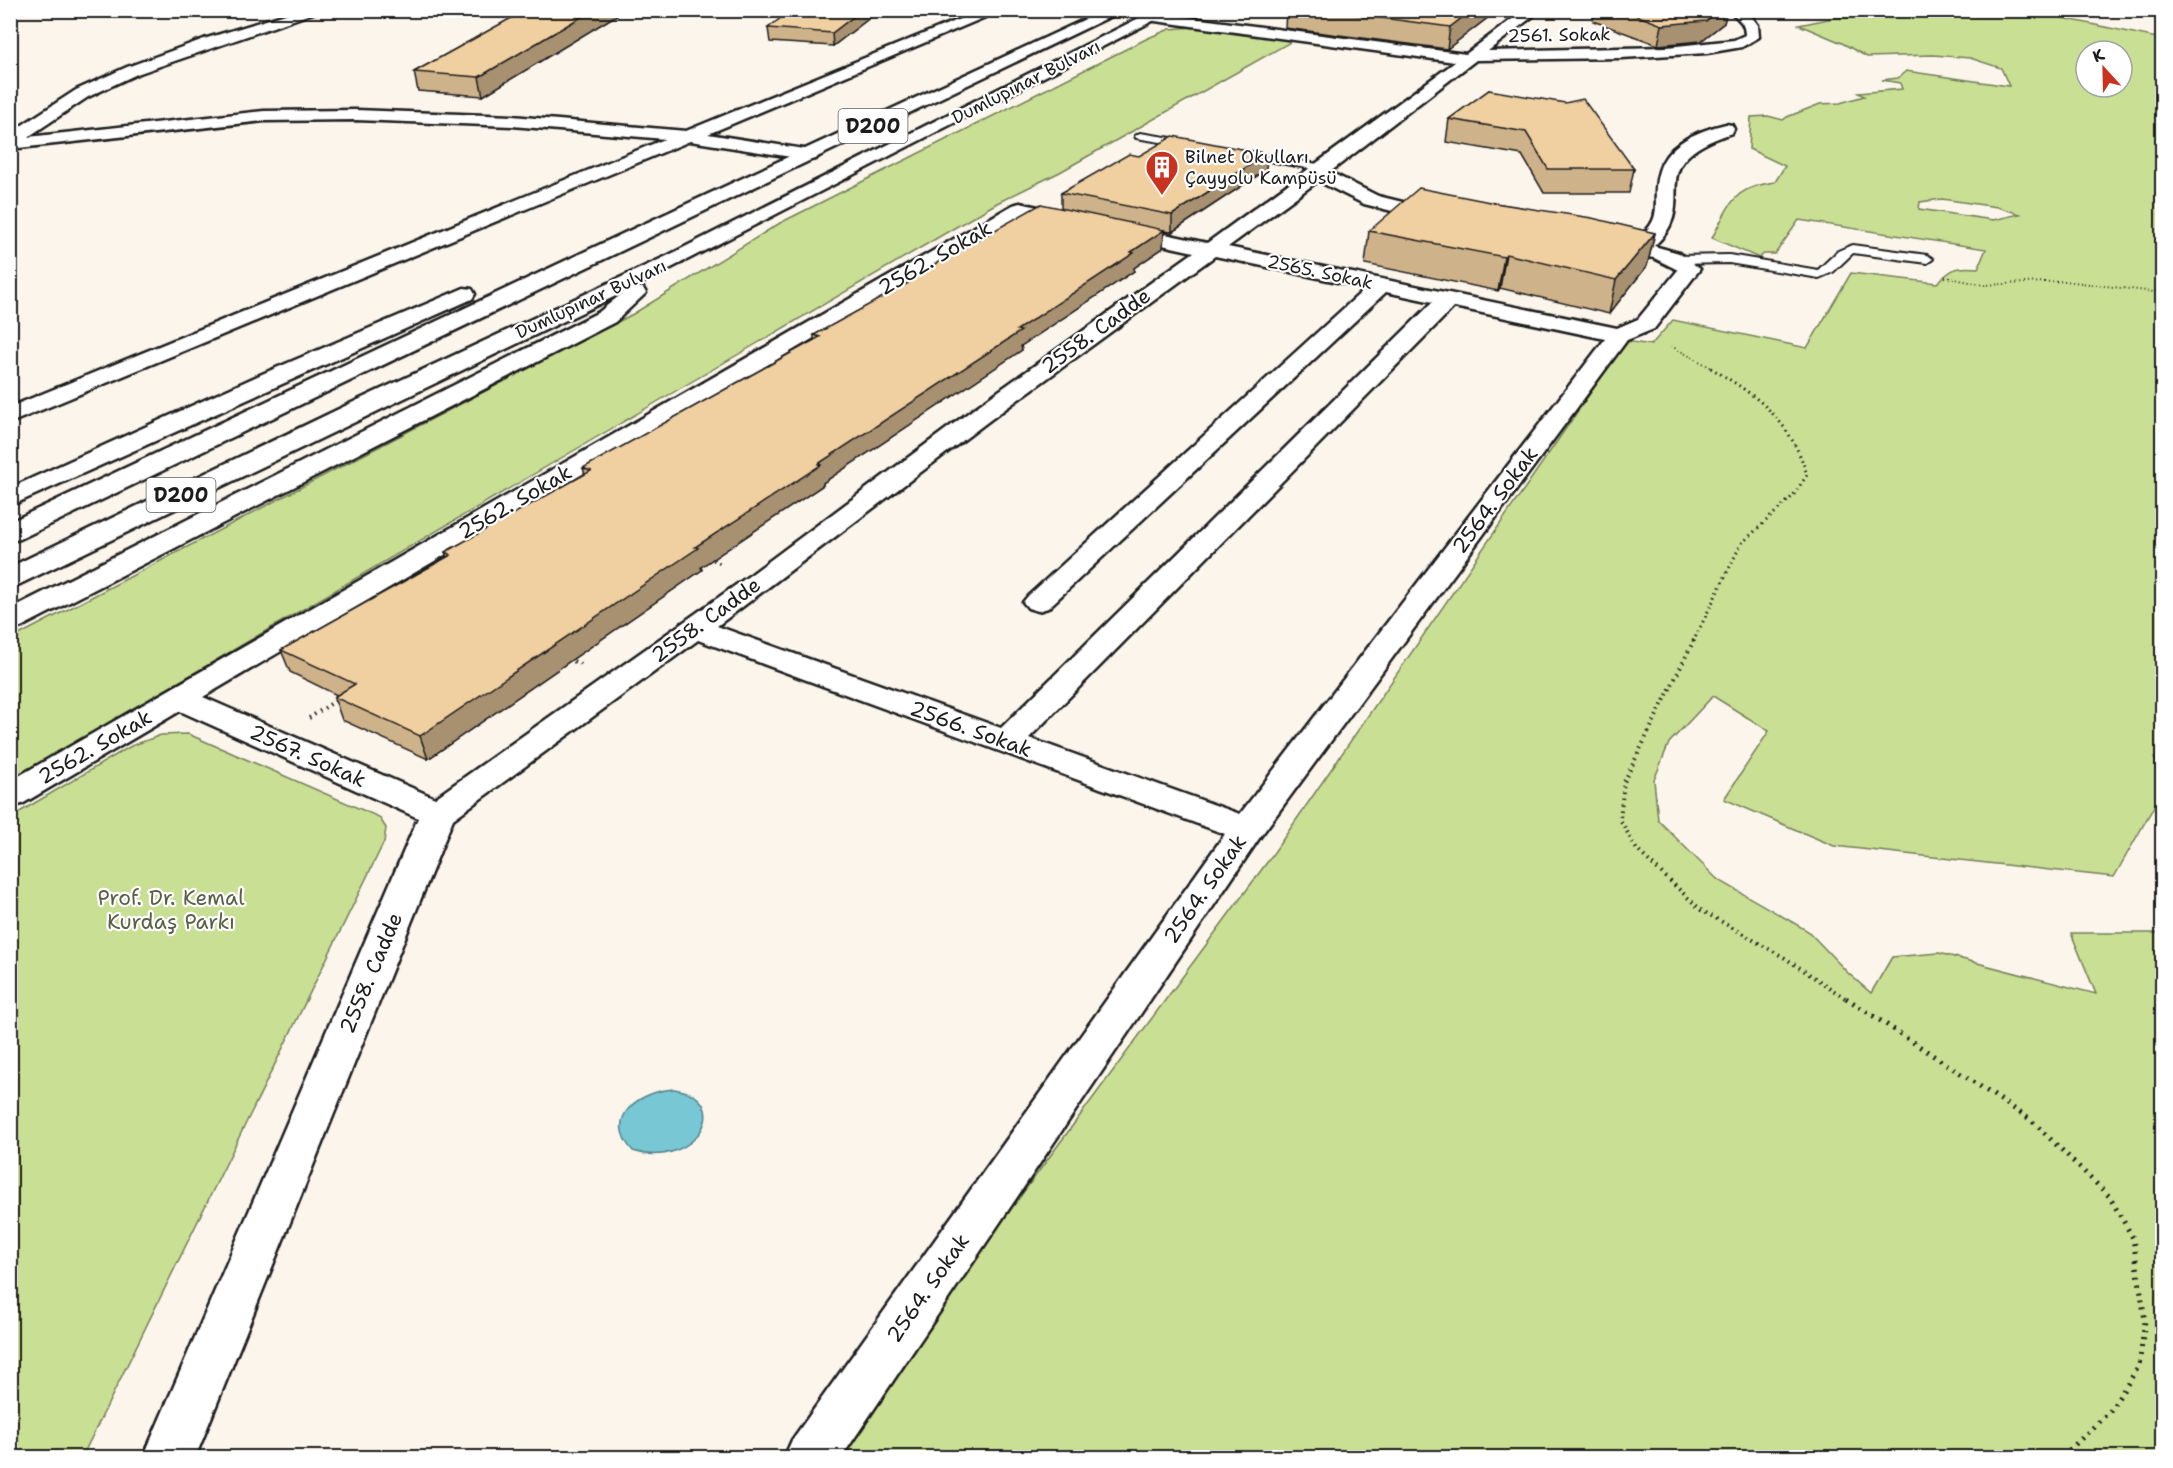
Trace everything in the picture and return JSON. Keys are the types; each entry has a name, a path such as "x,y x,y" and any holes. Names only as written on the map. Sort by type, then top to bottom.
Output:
{"main road":[{"path":"10,143 76,97 109,80 196,47 315,10"},
{"path":"10,416 995,10"},
{"name":"Dumlupınar Bulvarı","path":"10,532 314,390 627,239 1117,10"},
{"name":"2558. Cadde","path":"169,1458 438,813 763,579 1038,373 1320,170 1534,10"},
{"name":"2561. Sokak","path":"1471,57 1624,53 1737,44 1750,40 1753,33 1748,19 1736,10"},
{"path":"1161,14 1225,12"},
{"path":"1161,14 1471,57"},
{"name":"Dumlupınar Bulvarı","path":"10,578 352,412 676,259 1161,14"},
{"path":"10,143 77,139 209,121 327,114 503,120 689,136 810,155"},
{"path":"1636,249 1653,237 1665,218 1667,174 1675,157 1689,144 1726,129"},
{"path":"1320,170 1371,200 1458,221"},
{"name":"2565. Sokak","path":"1020,209 1448,300 1626,333"},
{"name":"2562. Sokak","path":"10,796 1020,209"},
{"path":"10,498 270,379 476,289 627,239"},
{"path":"1584,242 1636,249 1676,260"},
{"path":"10,621 608,317 676,259"},
{"name":"2564. Sokak","path":"810,1458 1247,829 1626,333 1646,324 1690,269 1676,260"},
{"path":"1038,602 1381,286"},
{"path":"1006,742 1448,300"},
{"name":"2566. Sokak","path":"694,628 1247,829"},
{"name":"2567. Sokak","path":"178,698 438,813"}],"lane":[{"path":"1140,136 1197,146"},
{"path":"1232,152 1320,170"},
{"path":"1676,260 1729,259 1819,274 1827,272 1842,252 1865,249 1927,259"}],"path":[{"path":"1889,253 1949,279 1969,283 2053,281 2163,293"},
{"path":"1626,333 1697,358 1732,381 1767,409 1786,428 1802,455 1807,475 1793,496 1741,544 1623,782 1620,819 1637,850 1701,910 1785,958 2031,1120 2109,1196 2133,1238 2145,1321 2139,1366 2110,1411 2061,1458"},
{"path":"707,558 763,579"},
{"path":"567,658 622,681"},
{"path":"272,740 341,697"}],"green space":[{"path":"2025,10 2162,39 2162,758 2154,758 2162,772 2162,792 2114,877 1834,846 1724,799 1769,731 1713,696 1669,743 1654,780 1658,820 1717,879 1808,931 1848,973 1871,993 1892,957 1939,953 2096,994 2071,933 2162,933 2162,1457 827,1458 1268,861 1626,341 1651,345 1673,320 1807,348 1851,273 1937,283 1955,269 1978,268 1986,249 1799,220 1775,254 1764,254 1759,258 1712,238 1734,199 1750,188 1775,182 1785,166 1749,149 1751,117 1768,116 1783,120 1820,104 1840,103 1864,96 1858,93 1902,89 1900,83 1882,80 1898,78 1906,71 2009,86 2001,68 1970,58 1933,55 1867,57 1842,43 1799,25 1833,18 1880,17 1871,11","holes":["1942,199 1997,207 2020,214 1993,220 1919,209 1920,202"]},
{"path":"1193,27 1294,40 1060,172 997,203 11,780 11,639 633,314 780,223 1148,38 1170,29"},
{"name":"Prof. Dr. Kemal Kurdaş Parkı","path":"188,734 379,817 386,828 384,842 82,1457 11,1457 11,817 131,746 161,735"}],"water":[{"path":"674,1089 693,1095 703,1105 706,1118 701,1131 690,1143 675,1151 655,1154 633,1151 624,1139 623,1117 638,1101 661,1091"}],"building":[{"path":"526,10 593,10 479,77 414,72"},
{"path":"791,10 862,10 832,33 768,28"},
{"path":"1322,10 1472,10 1450,27"},
{"path":"1622,10 1720,10 1706,21 1662,25"},
{"path":"1489,90 1565,103 1583,99 1634,169 1548,169 1526,132 1449,119"},
{"name":"Bilnet Okulları Çayyolu Kampüsü","path":"1173,136 1267,154 1172,215 1061,193 1129,154 1139,156"},
{"path":"1419,188 1592,218 1655,233 1616,280 1506,254 1504,257 1369,231"},
{"path":"1041,204 1164,230 1131,252 1134,253 1017,330 1021,331 818,464 821,465 695,547 698,548 420,736 334,697 355,684 281,650 451,555 445,552 591,471 583,468 820,337 814,335 910,282 905,281"}],"place":[{"name":"Bilnet Okulları Çayyolu Kampüsü","path":"1162,196"}]}
